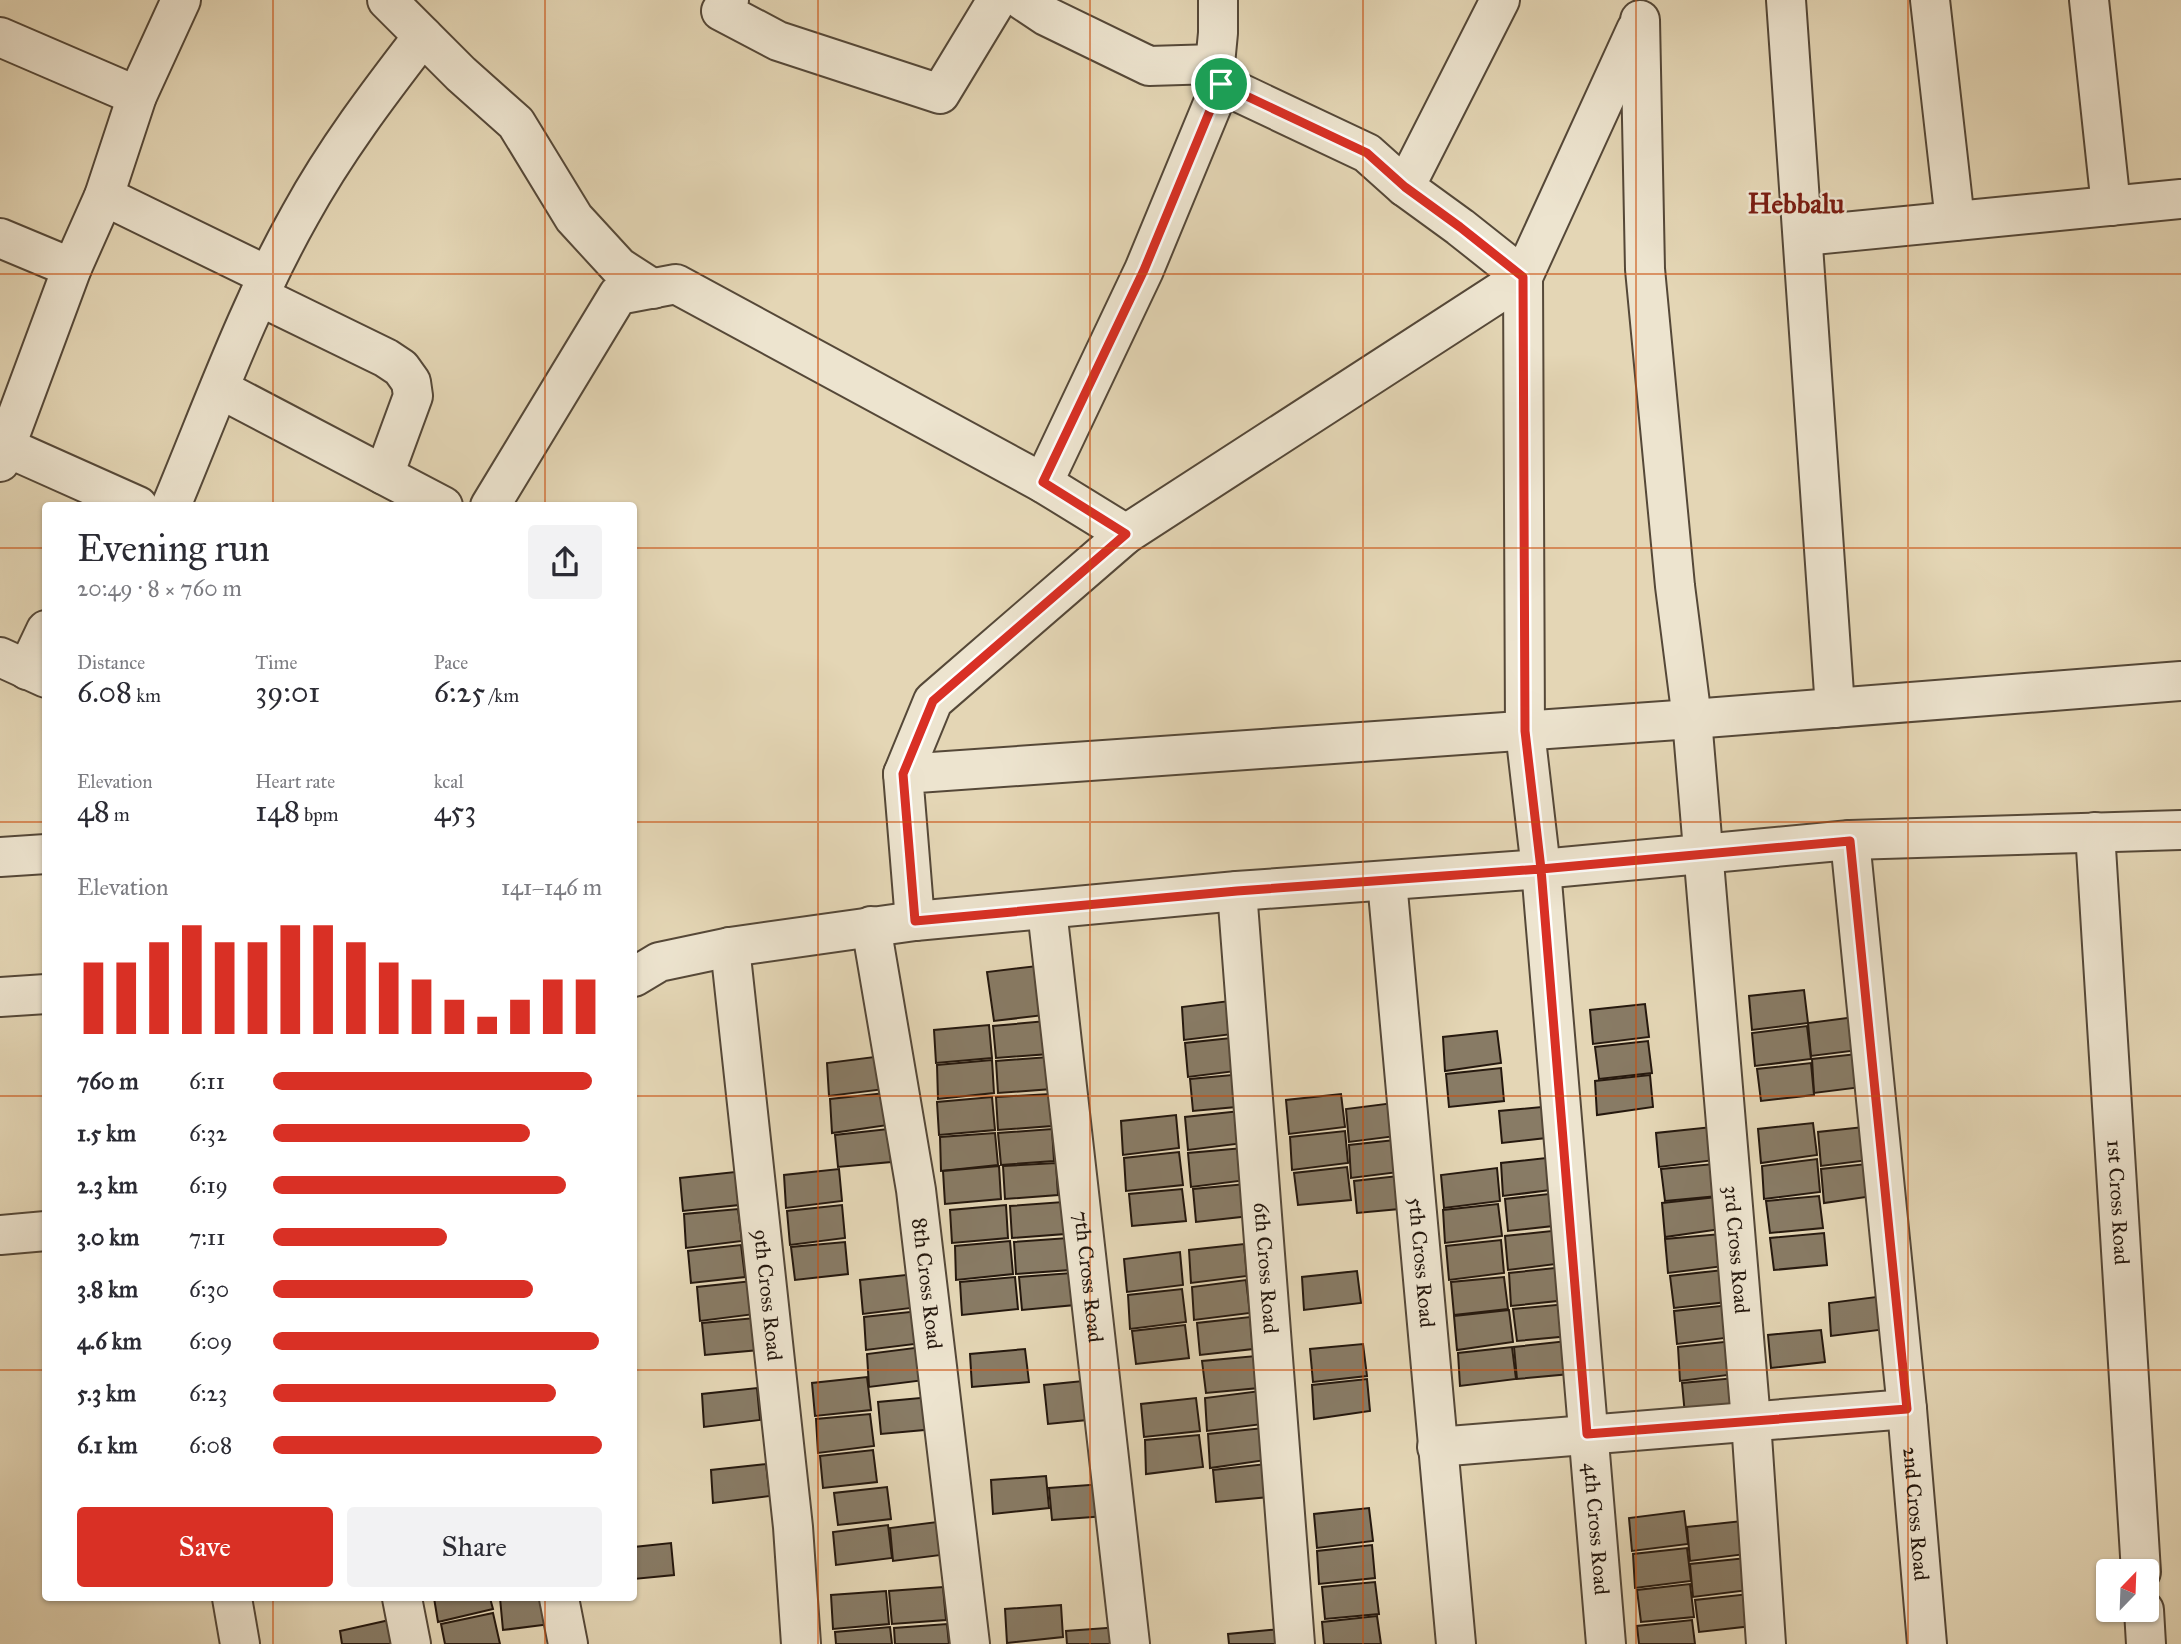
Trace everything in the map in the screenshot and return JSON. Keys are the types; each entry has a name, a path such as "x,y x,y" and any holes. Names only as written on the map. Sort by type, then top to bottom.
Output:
{"street":[{"path":"117,501 3,454 72,268 104,196 137,96 181,0"},
{"path":"387,0 461,74 516,123 574,218 630,284 676,284 1043,482 1126,534"},
{"path":"729,0 721,12 778,41 940,94 997,0"},
{"path":"1022,0 1046,16 1149,66 1218,74 1367,153 1405,187 1523,277"},
{"path":"1043,482 1144,270 1218,74 1218,0"},
{"path":"1405,187 1500,0"},
{"path":"1786,0 1835,708"},
{"path":"1930,0 1955,221"},
{"path":"2089,0 2112,206"},
{"path":"915,921 903,774 933,701 1126,534 1523,277 1646,10"},
{"name":"3rd Cross Road","path":"1646,10 1645,269 1675,586 1692,719 1751,1421 1766,1644"},
{"path":"173,502 263,286 300,213 360,118 423,36"},
{"path":"0,37 137,96"},
{"path":"104,196 401,368 411,382 413,396 384,475"},
{"path":"1804,236 2181,199"},
{"path":"0,238 72,268"},
{"name":"4th Cross Road","path":"1523,277 1525,731 1541,869 1606,1644"},
{"path":"492,502 630,284"},
{"path":"220,389 435,502"},
{"path":"24,668 42,637"},
{"path":"903,774 1692,719 2181,681"},
{"path":"637,974 659,962 730,947 915,921 1237,891 1541,869 1850,841 2181,830"},
{"name":"1st Cross Road","path":"2095,832 2140,1559"},
{"name":"2nd Cross Road","path":"1850,841 1907,1409 1927,1644"},
{"path":"0,858 42,854"},
{"name":"5th Cross Road","path":"1387,881 1456,1644"},
{"name":"6th Cross Road","path":"1237,891 1295,1644"},
{"name":"7th Cross Road","path":"1047,910 1130,1644"},
{"name":"8th Cross Road","path":"871,926 916,1190 970,1644"},
{"name":"9th Cross Road","path":"730,947 793,1527 801,1644"},
{"path":"0,997 42,994"},
{"path":"0,1235 42,1231"},
{"path":"1437,1447 1907,1409"},
{"path":"233,1601 240,1644"},
{"path":"403,1601 411,1644"},
{"path":"560,1601 568,1644"},
{"path":"2145,1622 2146,1644"}],"building":[{"path":"1037,966 1044,1015 994,1021 987,972"},
{"path":"1804,990 1808,1023 1752,1030 1749,996"},
{"path":"1237,1000 1241,1033 1184,1040 1182,1007"},
{"path":"1645,1004 1649,1037 1593,1044 1590,1010"},
{"path":"1863,1016 1867,1049 1811,1056 1808,1023"},
{"path":"1046,1021 1049,1054 996,1058 993,1026"},
{"path":"989,1025 992,1058 936,1063 934,1030"},
{"path":"1807,1026 1811,1059 1755,1066 1752,1033"},
{"path":"1497,1031 1501,1063 1445,1071 1443,1037"},
{"path":"1240,1037 1244,1070 1188,1077 1185,1043"},
{"path":"1648,1041 1652,1073 1599,1079 1595,1047"},
{"path":"1866,1053 1870,1086 1814,1093 1812,1059"},
{"path":"882,1056 885,1089 829,1096 827,1063"},
{"path":"1049,1057 1052,1089 998,1093 996,1061"},
{"path":"992,1060 994,1093 938,1099 937,1065"},
{"path":"1811,1063 1814,1095 1761,1101 1757,1069"},
{"path":"1501,1068 1504,1101 1449,1107 1446,1074"},
{"path":"1243,1074 1247,1106 1193,1111 1190,1079"},
{"path":"1650,1075 1653,1107 1597,1115 1595,1081"},
{"path":"885,1093 888,1125 832,1133 830,1099"},
{"path":"1050,1094 1052,1126 998,1130 996,1097"},
{"path":"1341,1094 1345,1127 1289,1134 1286,1100"},
{"path":"992,1097 995,1130 939,1135 937,1102"},
{"path":"1401,1102 1404,1135 1349,1142 1346,1109"},
{"path":"1552,1106 1555,1137 1502,1143 1499,1111"},
{"path":"1240,1111 1244,1143 1188,1150 1185,1117"},
{"path":"1176,1115 1179,1148 1123,1155 1121,1121"},
{"path":"1813,1123 1817,1155 1761,1163 1758,1129"},
{"path":"1873,1126 1877,1159 1821,1166 1818,1132"},
{"path":"1712,1127 1715,1160 1659,1167 1656,1133"},
{"path":"888,1129 891,1162 838,1167 835,1135"},
{"path":"1052,1129 1054,1161 1001,1165 998,1133"},
{"path":"1345,1131 1348,1163 1292,1170 1290,1137"},
{"path":"995,1133 998,1165 941,1171 940,1137"},
{"path":"1404,1139 1407,1171 1351,1178 1349,1145"},
{"path":"1243,1148 1247,1180 1191,1187 1188,1153"},
{"path":"1179,1152 1183,1185 1126,1191 1124,1158"},
{"path":"1555,1157 1559,1189 1503,1196 1501,1163"},
{"path":"1817,1159 1820,1192 1764,1199 1762,1166"},
{"path":"1056,1163 1058,1195 1005,1199 1003,1166"},
{"path":"1876,1163 1880,1195 1824,1203 1821,1169"},
{"path":"1714,1164 1718,1196 1665,1201 1661,1169"},
{"path":"999,1166 1001,1199 945,1204 943,1171"},
{"path":"1347,1167 1351,1200 1298,1205 1294,1173"},
{"path":"1497,1168 1500,1201 1444,1208 1441,1175"},
{"path":"839,1169 842,1201 786,1208 784,1175"},
{"path":"735,1172 739,1205 683,1211 680,1178"},
{"path":"1407,1175 1410,1208 1357,1213 1354,1181"},
{"path":"1246,1184 1250,1216 1196,1222 1193,1189"},
{"path":"1182,1189 1186,1221 1132,1226 1129,1194"},
{"path":"1558,1193 1562,1225 1508,1231 1505,1199"},
{"path":"1819,1196 1823,1228 1770,1233 1766,1201"},
{"path":"1717,1197 1721,1229 1665,1237 1662,1203"},
{"path":"1063,1202 1065,1234 1012,1238 1010,1206"},
{"path":"1498,1204 1502,1236 1445,1243 1443,1210"},
{"path":"842,1205 845,1238 790,1245 787,1211"},
{"path":"1006,1205 1008,1238 952,1243 950,1210"},
{"path":"738,1209 742,1241 686,1248 684,1214"},
{"path":"1561,1230 1564,1263 1508,1270 1505,1236"},
{"path":"1824,1233 1827,1265 1774,1270 1770,1238"},
{"path":"1721,1234 1724,1266 1668,1273 1665,1239"},
{"path":"1068,1238 1070,1270 1016,1274 1014,1242"},
{"path":"1501,1240 1504,1273 1449,1280 1446,1246"},
{"path":"1010,1241 1013,1274 956,1280 955,1246"},
{"path":"845,1242 848,1274 795,1280 791,1247"},
{"path":"1244,1244 1247,1276 1191,1283 1189,1250"},
{"path":"741,1245 745,1277 691,1283 688,1251"},
{"path":"1180,1252 1183,1285 1127,1292 1124,1259"},
{"path":"1564,1267 1567,1300 1511,1306 1509,1273"},
{"path":"1723,1270 1727,1302 1674,1308 1670,1276"},
{"path":"1357,1271 1361,1303 1304,1310 1302,1277"},
{"path":"1072,1273 1075,1305 1022,1310 1019,1277"},
{"path":"915,1274 919,1307 863,1314 860,1280"},
{"path":"1015,1277 1018,1309 962,1315 960,1282"},
{"path":"1504,1277 1508,1309 1454,1315 1451,1282"},
{"path":"1246,1280 1250,1313 1194,1320 1192,1287"},
{"path":"752,1281 755,1314 700,1321 697,1287"},
{"path":"1182,1289 1186,1322 1130,1329 1128,1295"},
{"path":"1884,1296 1887,1329 1831,1336 1829,1303"},
{"path":"1567,1304 1570,1336 1517,1341 1513,1309"},
{"path":"1730,1305 1733,1337 1677,1344 1674,1311"},
{"path":"1509,1310 1513,1342 1457,1350 1454,1316"},
{"path":"919,1311 923,1343 866,1350 864,1317"},
{"path":"1250,1317 1253,1349 1200,1355 1197,1323"},
{"path":"755,1318 759,1350 705,1355 702,1323"},
{"path":"1185,1325 1189,1358 1136,1364 1132,1331"},
{"path":"1821,1330 1825,1362 1771,1368 1768,1335"},
{"path":"1567,1341 1570,1374 1517,1379 1514,1347"},
{"path":"1733,1341 1736,1374 1680,1381 1678,1347"},
{"path":"1363,1344 1367,1376 1313,1382 1310,1349"},
{"path":"922,1347 925,1380 869,1387 867,1354"},
{"path":"1512,1347 1516,1379 1460,1386 1458,1353"},
{"path":"1025,1349 1029,1382 972,1387 970,1354"},
{"path":"1256,1356 1259,1388 1206,1393 1202,1361"},
{"path":"867,1377 871,1410 815,1416 812,1383"},
{"path":"1735,1378 1739,1410 1685,1415 1682,1383"},
{"path":"1367,1379 1370,1411 1314,1419 1312,1385"},
{"path":"1093,1380 1097,1419 1048,1424 1044,1385"},
{"path":"757,1388 760,1420 704,1427 702,1394"},
{"path":"1260,1391 1263,1424 1207,1431 1205,1398"},
{"path":"931,1397 935,1429 881,1434 878,1402"},
{"path":"1196,1398 1200,1431 1144,1437 1141,1404"},
{"path":"870,1414 874,1446 818,1453 816,1419"},
{"path":"1263,1428 1266,1460 1210,1468 1208,1434"},
{"path":"1199,1435 1203,1467 1146,1474 1145,1440"},
{"path":"873,1450 877,1482 823,1488 820,1456"},
{"path":"766,1464 770,1496 713,1503 711,1470"},
{"path":"1266,1464 1269,1497 1216,1502 1213,1470"},
{"path":"1046,1476 1049,1508 993,1514 991,1480"},
{"path":"1103,1484 1106,1516 1052,1520 1049,1488"},
{"path":"887,1487 891,1519 838,1525 834,1493"},
{"path":"1369,1508 1373,1541 1317,1548 1314,1514"},
{"path":"1684,1511 1688,1544 1632,1551 1629,1518"},
{"path":"945,1521 949,1554 893,1561 890,1528"},
{"path":"1742,1521 1746,1554 1690,1561 1687,1527"},
{"path":"888,1525 892,1558 836,1565 833,1532"},
{"path":"671,1543 674,1575 637,1579 637,1547"},
{"path":"1372,1545 1375,1578 1319,1584 1317,1551"},
{"path":"1687,1548 1691,1581 1635,1588 1633,1554"},
{"path":"1746,1558 1749,1590 1693,1597 1690,1564"},
{"path":"1375,1582 1379,1614 1325,1619 1322,1587"},
{"path":"1690,1584 1694,1617 1641,1622 1637,1590"},
{"path":"943,1587 946,1620 892,1624 889,1591"},
{"path":"886,1591 889,1624 833,1629 831,1595"},
{"path":"1749,1594 1752,1626 1699,1632 1695,1600"},
{"path":"434,1601 491,1601 493,1609 438,1622"},
{"path":"500,1601 556,1601 559,1623 503,1630"},
{"path":"1061,1605 1063,1637 1007,1643 1005,1609"},
{"path":"493,1613 500,1644 445,1644 441,1624"},
{"path":"1377,1616 1381,1644 1324,1644 1322,1622"},
{"path":"394,1619 399,1644 342,1644 340,1631"},
{"path":"1692,1620 1695,1644 1639,1644 1637,1626"},
{"path":"947,1624 949,1644 895,1644 894,1628"},
{"path":"890,1627 892,1644 836,1644 835,1632"},
{"path":"1120,1627 1121,1644 1067,1644 1066,1631"},
{"path":"1281,1629 1283,1644 1229,1644 1228,1634"}],"district":[{"name":"Hebbalu","path":"1796,203"}],"route":[{"path":"1221,84 1144,270 1043,482 1126,534 933,701 903,774 915,921 1237,891 1541,869 1850,841 1907,1409 1587,1434 1541,869 1525,731 1523,277 1405,187 1367,153 1221,84"}]}
